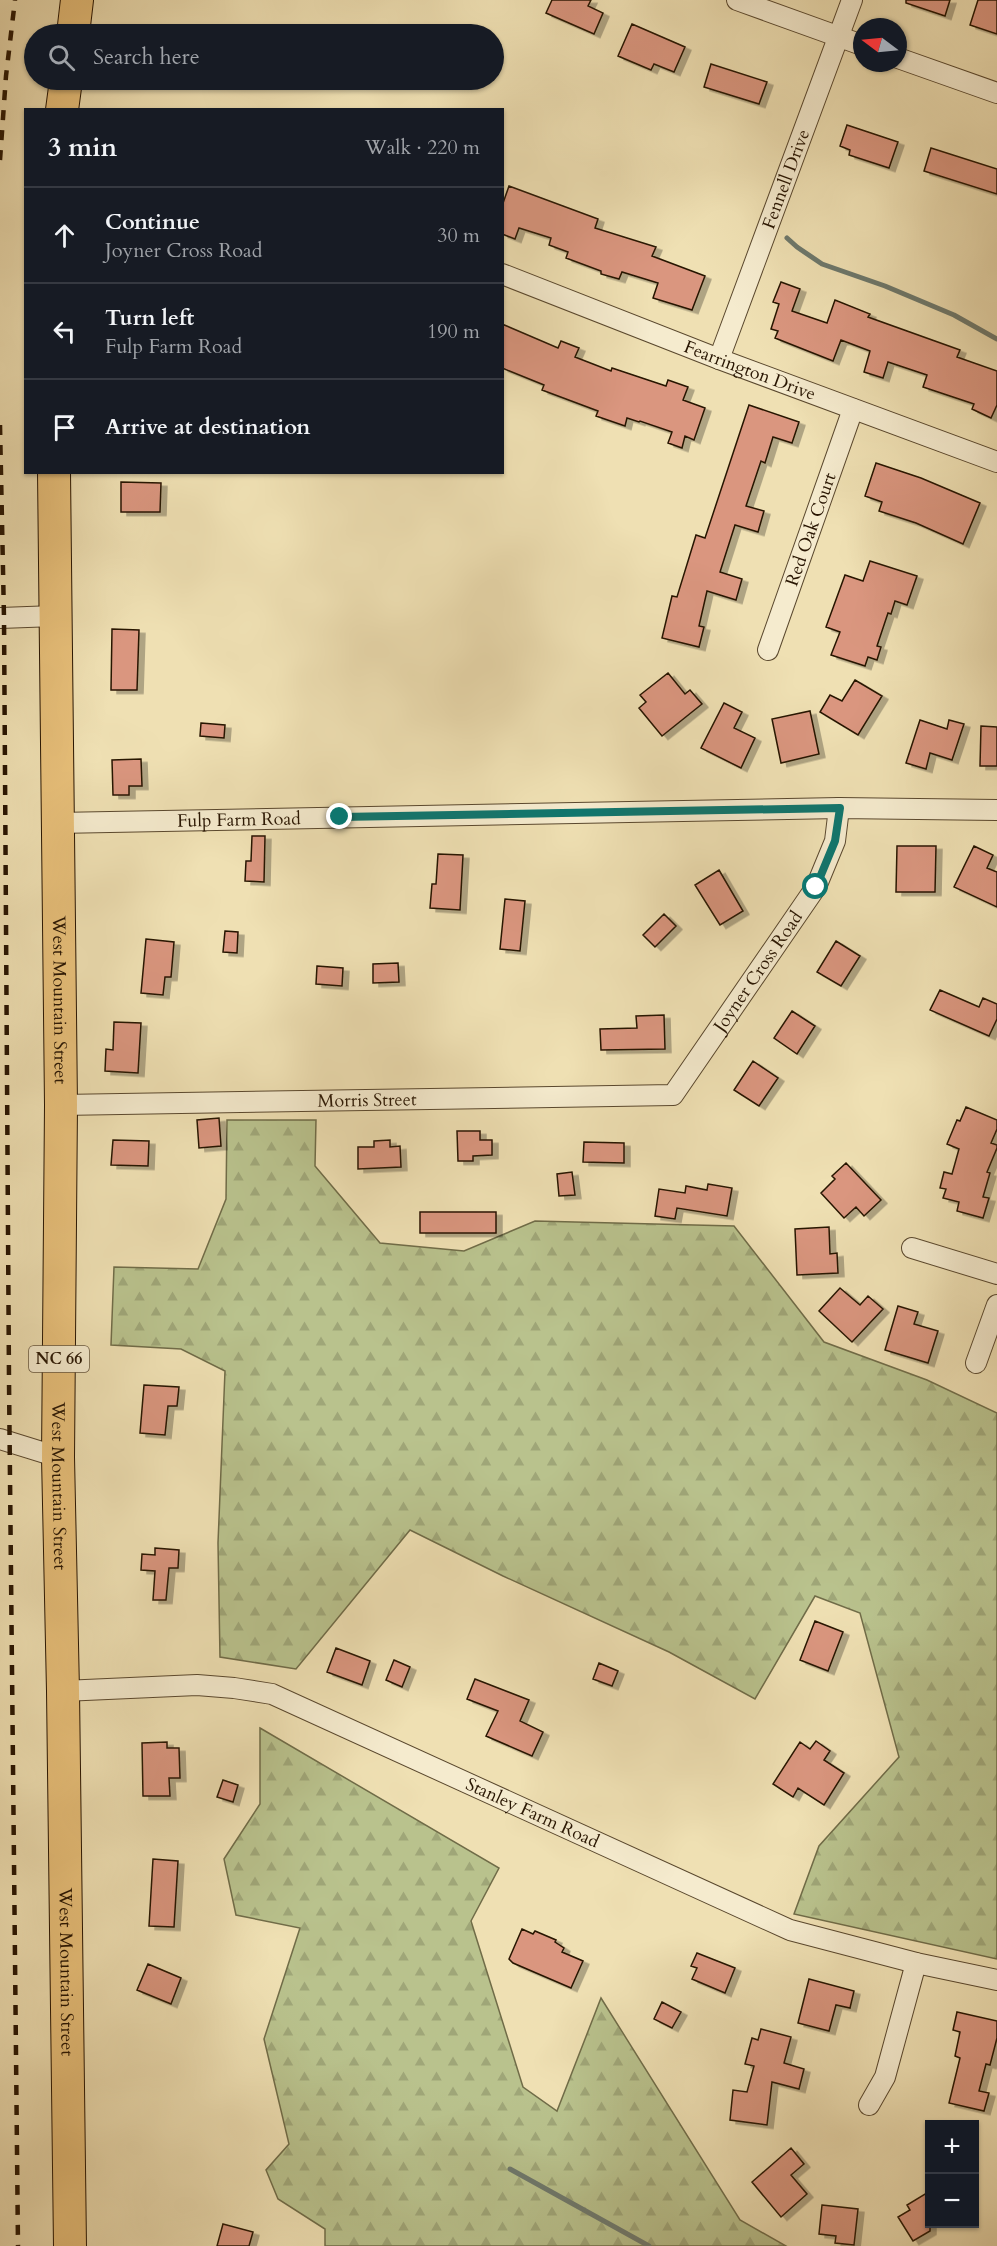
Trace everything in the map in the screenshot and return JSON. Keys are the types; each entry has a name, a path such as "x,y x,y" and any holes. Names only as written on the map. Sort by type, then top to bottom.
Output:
{"main road":[{"path":"73,24 77,0"},
{"path":"62,108 65,90"},
{"name":"West Mountain Street","path":"54,474 61,1105 58,1457 70,2246"}],"street":[{"path":"737,0 853,41"},
{"name":"Fennell Drive","path":"719,359 852,0"},
{"path":"907,61 997,93"},
{"name":"Fearrington Drive","path":"504,275 719,359 997,462"},
{"name":"Red Oak Court","path":"768,650 854,409"},
{"path":"0,618 55,616"},
{"name":"Fulp Farm Road","path":"57,823 840,808 997,810"},
{"name":"Joyner Cross Road","path":"673,1095 816,887 835,841 840,808"},
{"name":"Morris Street","path":"61,1105 673,1095"},
{"path":"912,1248 997,1274"},
{"path":"976,1363 997,1305"},
{"path":"0,1439 58,1457"},
{"name":"Stanley Farm Road","path":"63,1691 197,1685 272,1694 790,1930 916,1963 997,1980"},
{"path":"869,2105 885,2078 916,1963"}],"green space":[{"path":"227,1120 316,1120 315,1166 380,1243 464,1251 535,1221 734,1226 824,1342 927,1380 997,1413 997,1959 794,1914 819,1846 899,1757 860,1613 815,1596 755,1699 669,1652 503,1576 410,1530 296,1669 220,1657 218,1543 225,1371 181,1349 111,1345 114,1267 198,1269 226,1199"},
{"path":"260,1728 499,1868 471,1921 523,2087 557,2111 601,1998 740,2220 786,2246 325,2246 325,2229 278,2199 266,2170 289,2144 264,2039 300,1928 236,1915 224,1859 260,1804"}],"building":[{"path":"552,0 591,0 588,6 603,13 594,34 546,13"},
{"path":"906,0 950,0 945,16 906,3"},
{"path":"978,0 997,0 997,34 970,25"},
{"path":"632,24 685,47 674,72 654,64 651,70 618,56"},
{"path":"711,64 767,82 759,104 704,87"},
{"path":"847,125 898,142 889,168 849,155 850,150 840,146"},
{"path":"931,148 997,169 997,194 924,171"},
{"path":"509,186 598,219 595,228 656,247 652,256 705,276 692,310 653,298 658,283 622,272 619,279 601,274 601,271 566,258 568,252 549,245 551,238 519,228 515,239 504,235 504,200"},
{"path":"781,282 800,289 792,311 827,323 835,300 870,314 868,317 960,350 957,357 997,371 997,405 991,418 972,409 974,404 923,387 927,375 888,362 883,378 864,372 870,351 841,340 833,361 775,338 778,331 771,329 779,304 773,302"},
{"path":"504,325 558,348 561,341 579,348 575,357 611,371 612,368 666,386 668,380 688,387 683,400 705,408 694,440 685,436 682,448 668,443 672,432 627,418 625,426 596,416 598,411 542,390 544,385 504,369"},
{"path":"749,405 799,422 792,443 773,437 765,463 761,461 746,506 764,511 758,532 735,525 720,572 742,579 736,600 707,591 699,626 704,627 699,647 662,638 672,596 677,597 696,535 705,538"},
{"path":"876,463 921,478 980,503 963,544 916,523 879,511 882,502 865,496"},
{"path":"121,482 161,483 160,512 121,512"},
{"path":"870,561 917,576 907,605 895,601 891,614 888,613 877,646 881,647 877,660 868,657 865,666 831,655 840,632 826,627 845,575 863,581"},
{"path":"112,629 139,630 137,690 111,690"},
{"path":"668,673 685,694 690,690 702,704 662,736 639,708 646,702 640,695"},
{"path":"855,680 882,696 858,735 820,712 830,695 842,701"},
{"path":"724,703 742,712 734,728 755,738 741,768 701,748"},
{"path":"810,711 819,754 781,763 772,719"},
{"path":"920,720 947,729 949,720 964,724 952,760 930,753 926,769 906,763"},
{"path":"201,723 225,725 224,738 200,736"},
{"path":"981,726 997,727 997,766 980,766"},
{"path":"141,759 142,786 129,786 129,795 113,795 112,760"},
{"path":"252,836 265,836 264,882 245,881 246,861 251,861"},
{"path":"897,846 936,846 935,892 896,892"},
{"path":"974,846 993,855 987,868 997,872 997,907 954,887"},
{"path":"438,854 463,855 460,910 430,908 432,884 436,884"},
{"path":"719,870 743,911 720,925 695,885"},
{"path":"505,899 525,901 520,951 500,949"},
{"path":"664,914 676,926 655,947 643,935"},
{"path":"225,931 238,932 237,953 223,952"},
{"path":"146,939 174,942 171,977 165,977 163,995 141,993"},
{"path":"836,941 860,956 841,986 817,972"},
{"path":"398,963 399,982 373,983 373,964"},
{"path":"317,966 343,968 342,986 316,984"},
{"path":"940,990 979,1007 983,998 997,1004 997,1019 989,1036 930,1010"},
{"path":"792,1011 815,1026 797,1054 774,1038"},
{"path":"664,1015 665,1049 601,1050 600,1029 637,1028 636,1016"},
{"path":"114,1022 141,1023 138,1073 105,1071 106,1049 113,1050"},
{"path":"753,1061 778,1078 759,1106 734,1090"},
{"path":"966,1107 997,1120 997,1129 991,1143 997,1145 997,1148 987,1172 990,1173 983,1197 989,1198 983,1218 957,1211 959,1202 943,1198 946,1189 940,1188 944,1172 952,1174 959,1149 947,1144 957,1120 960,1121"},
{"path":"219,1118 221,1146 199,1148 197,1120"},
{"path":"457,1131 480,1131 480,1140 492,1140 492,1155 473,1156 473,1161 458,1161"},
{"path":"113,1140 149,1141 148,1166 111,1165"},
{"path":"390,1140 390,1147 400,1146 401,1167 358,1169 358,1147 374,1147 374,1141"},
{"path":"584,1142 624,1143 624,1163 583,1162"},
{"path":"846,1163 881,1200 864,1216 856,1207 844,1218 821,1193 835,1179 832,1176"},
{"path":"572,1172 575,1195 559,1196 557,1174"},
{"path":"708,1184 732,1188 727,1216 677,1208 675,1219 655,1216 659,1189 685,1193 686,1186 707,1190"},
{"path":"420,1212 496,1212 496,1233 420,1233"},
{"path":"829,1227 830,1254 837,1253 838,1273 797,1275 795,1229"},
{"path":"840,1288 860,1305 868,1296 883,1309 852,1342 819,1311"},
{"path":"898,1306 918,1312 914,1324 938,1331 928,1363 885,1350"},
{"path":"144,1385 179,1387 177,1406 168,1406 165,1435 140,1433"},
{"path":"155,1548 179,1550 178,1568 169,1568 166,1600 153,1600 155,1571 141,1570 142,1554 155,1555"},
{"path":"815,1621 843,1632 828,1671 800,1660"},
{"path":"336,1648 370,1661 362,1685 327,1672"},
{"path":"394,1660 410,1667 402,1687 386,1680"},
{"path":"599,1663 618,1671 612,1686 593,1679"},
{"path":"475,1679 529,1700 520,1721 543,1732 532,1756 486,1736 498,1711 467,1699"},
{"path":"816,1741 830,1751 824,1760 844,1773 824,1805 798,1788 793,1797 773,1784 800,1742 810,1749"},
{"path":"167,1742 167,1748 179,1748 180,1778 169,1778 170,1796 143,1796 142,1743"},
{"path":"223,1780 238,1785 233,1802 217,1797"},
{"path":"153,1859 178,1861 174,1927 149,1926"},
{"path":"522,1929 533,1934 535,1931 556,1940 555,1942 564,1948 562,1952 583,1961 571,1988 513,1963 509,1959"},
{"path":"697,1953 735,1968 725,1993 692,1979 697,1968 691,1966"},
{"path":"148,1964 181,1978 171,2004 137,1990"},
{"path":"809,1979 854,1991 850,2008 836,2005 829,2031 798,2023"},
{"path":"662,2002 681,2012 672,2028 654,2019"},
{"path":"957,2012 997,2021 997,2038 990,2065 986,2064 979,2091 989,2093 984,2111 949,2103 960,2058 955,2056 960,2032 953,2030"},
{"path":"761,2029 791,2037 784,2063 804,2069 799,2089 772,2082 767,2125 730,2120 733,2090 747,2092 754,2066 745,2064 752,2038 758,2040"},
{"path":"791,2148 804,2164 791,2175 807,2194 781,2217 752,2182"},
{"path":"925,2194 925,2228 930,2228 930,2231 913,2241 898,2217 910,2210 907,2205"},
{"path":"822,2205 858,2209 854,2245 835,2243 836,2236 819,2234"},
{"path":"223,2224 253,2232 249,2246 217,2246"}],"waterway":[{"path":"787,238 822,264 885,286 954,315 997,339"},
{"path":"510,2169 649,2246"}],"railway":[{"path":"0,160 6,76 15,0"},
{"path":"0,425 4,618 18,2246"}],"route":[{"path":"340,817 840,808 835,841 816,887"}]}
